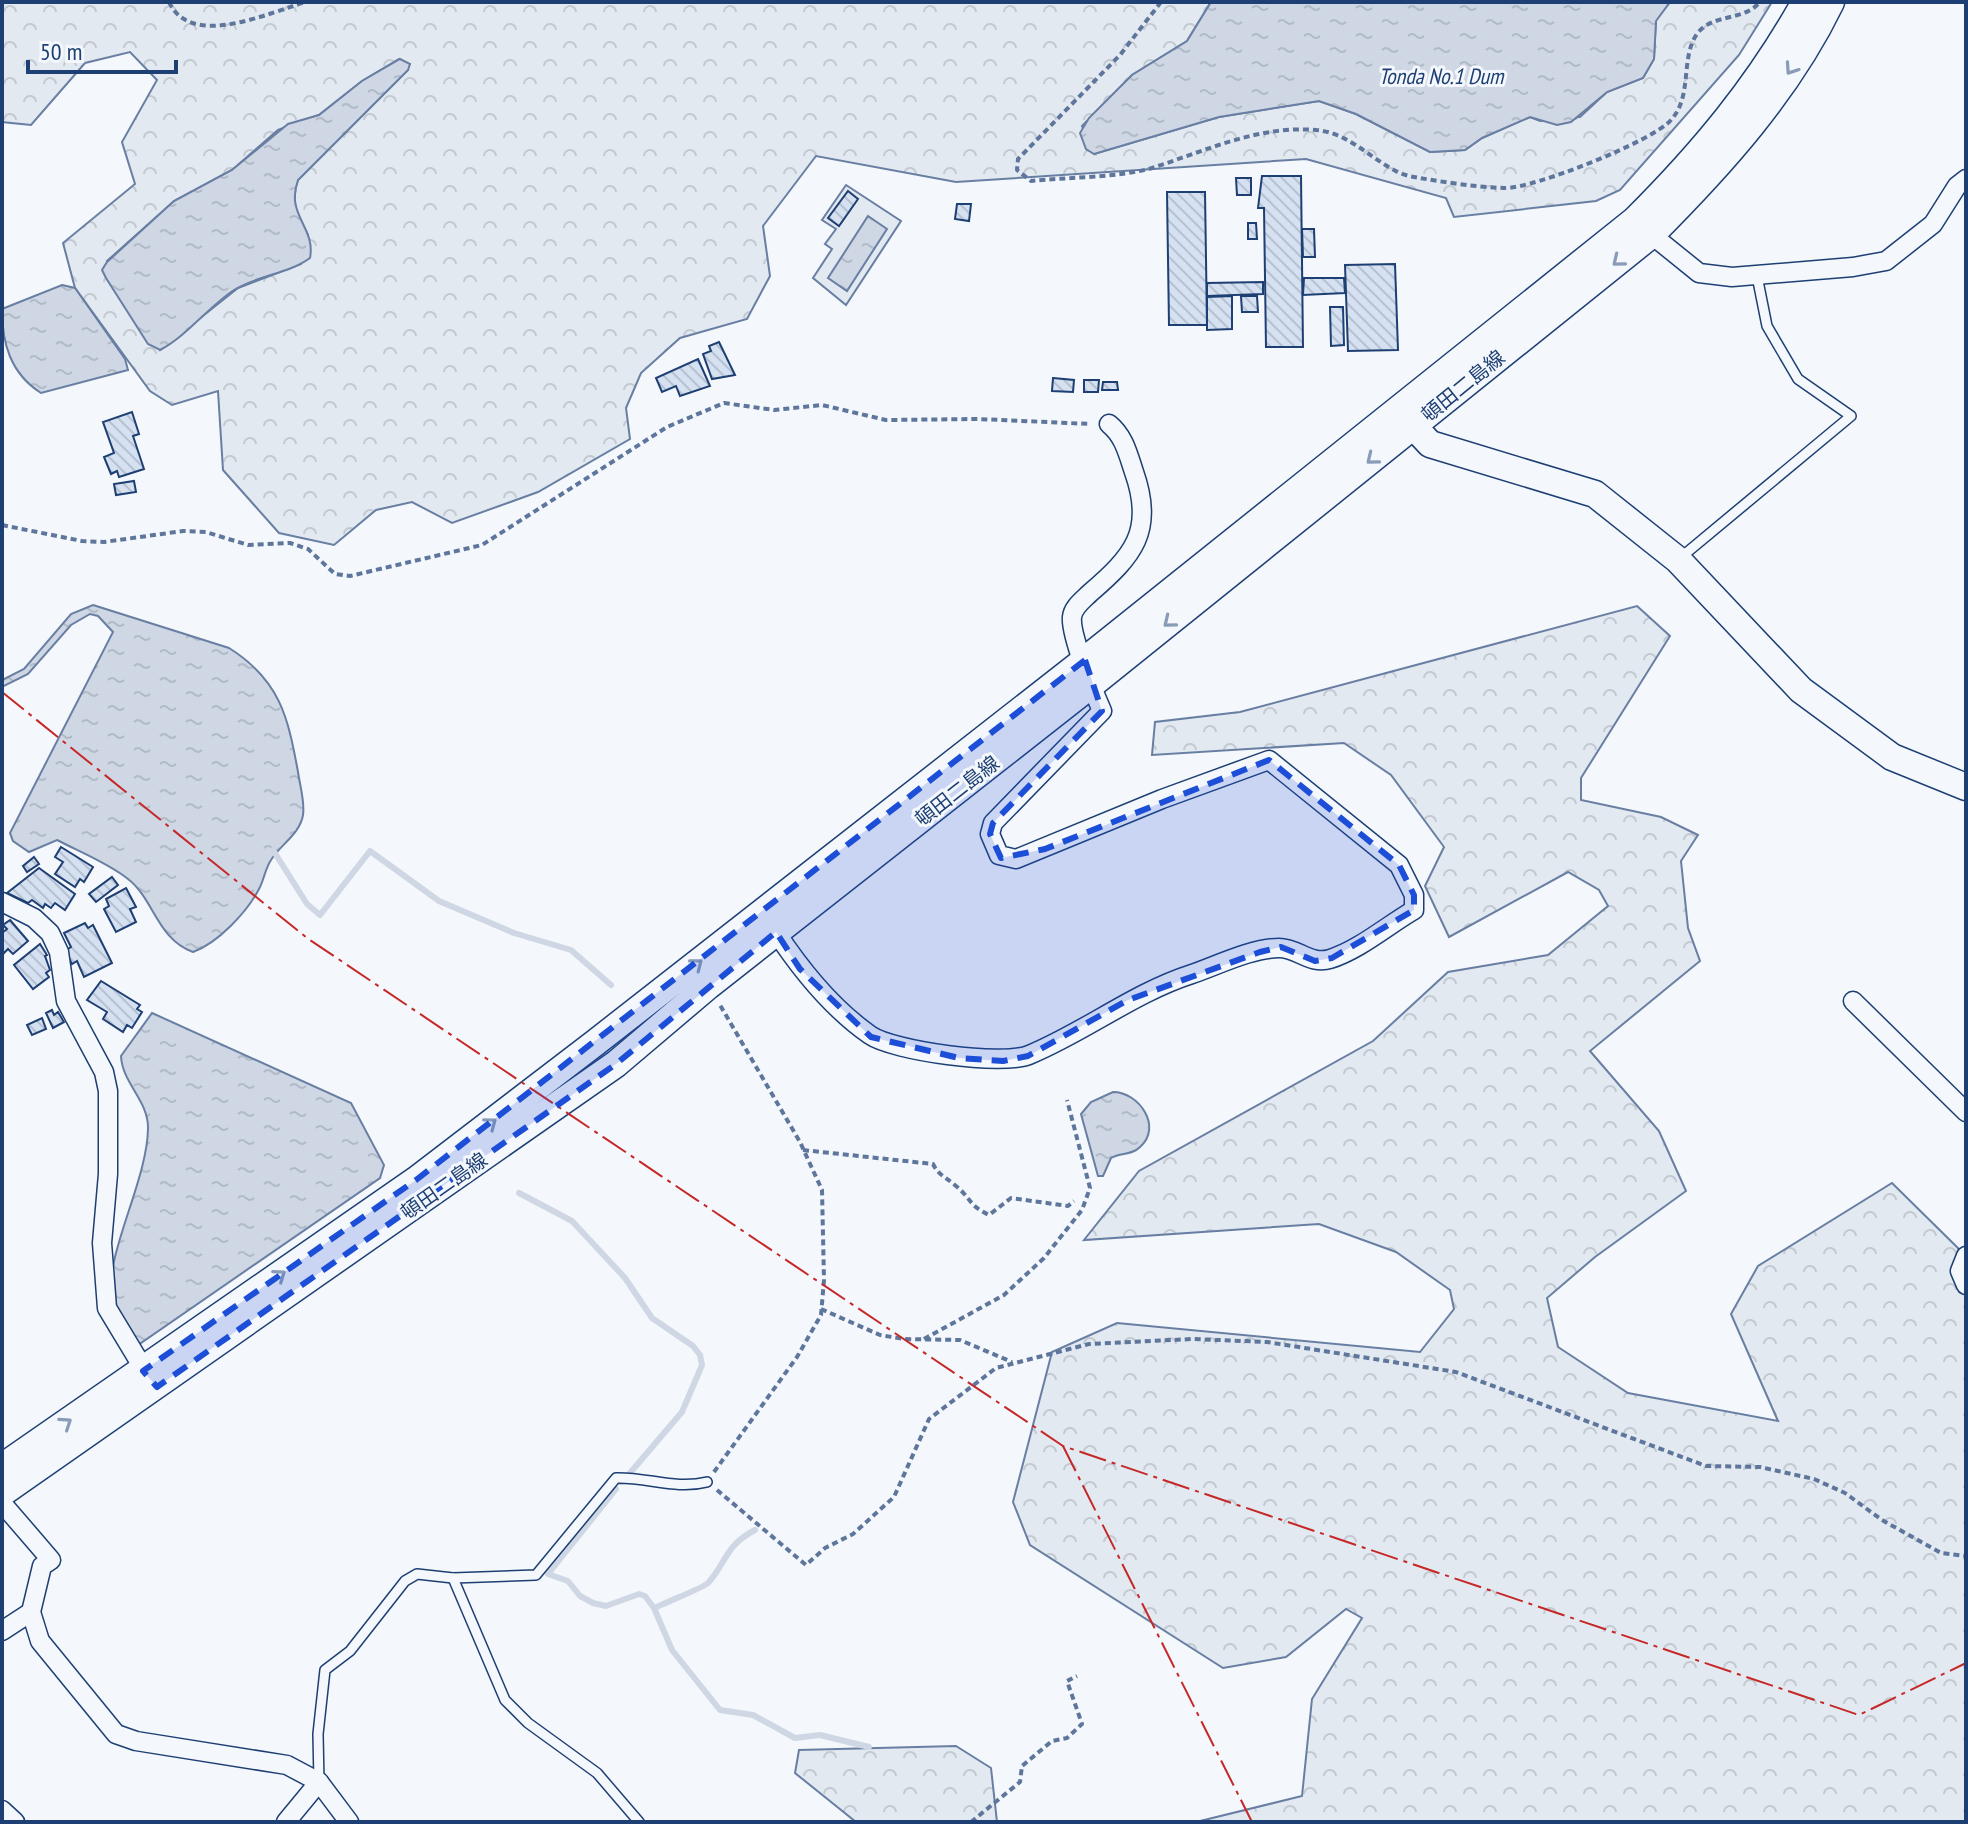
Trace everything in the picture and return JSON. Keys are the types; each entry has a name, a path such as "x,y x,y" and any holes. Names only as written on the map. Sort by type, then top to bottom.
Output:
{"main road":[{"name":"頓田二島線","path":"1643,228 1752,87 1805,2"},
{"name":"頓田二島線","path":"2,1467 150,1379 616,1064 1088,673 1643,228 1726,157 1780,86 1831,2"},
{"path":"1406,418 1430,444 1595,494 1678,560 1801,690 1892,757 1966,787"},
{"name":"頓田二島線","path":"2,1493 1088,673"}],"street":[{"path":"1643,228 1699,273 1757,276 1886,261 1933,224 1957,186 1966,179"},
{"path":"776,932 800,969 871,1037 959,1058 1003,1061 1028,1056 1128,1000 1231,961 1281,947 1315,961 1332,958 1414,910 1414,895 1399,865 1269,760 1162,799 1016,859 999,855 990,834 993,823 1102,711 1073,634 1072,615 1079,603 1127,562 1141,528 1144,499 1120,433 1109,424"},
{"path":"2,902 34,918 50,933 59,952 66,1001 104,1072 108,1091 108,1174 102,1243 107,1308 150,1379"},
{"path":"1853,1001 1966,1112"},
{"path":"1966,1256 1960,1271 1966,1285"},
{"path":"2,1503 51,1560 42,1566 31,1612 40,1641 116,1734 136,1741 287,1765 319,1782 349,1822"},
{"path":"2,1631 31,1612"},
{"path":"286,1822 319,1782"},
{"path":"2,1810 15,1822"}],"lane":[{"path":"1678,560 1851,416 1798,379 1767,326 1757,276"},
{"path":"319,1782 318,1734 325,1670 350,1651 405,1581 417,1574 453,1578 536,1575 616,1478 635,1477 689,1487 707,1482"},
{"path":"453,1578 505,1700 528,1723 597,1773 639,1822"}],"path":[{"path":"169,2 173,10 197,26 228,25 306,2"},
{"path":"1161,2 1120,55 1018,159 1017,170 1021,177 1031,181 1149,169 1240,139 1317,130 1344,137 1409,177 1507,189 1572,171 1670,122 1683,102 1696,35 1709,23 1739,18 1760,2"},
{"path":"2,525 82,541 104,542 183,531 206,532 248,545 290,543 308,549 335,574 350,576 482,545 667,427 724,403 774,410 822,405 886,420 978,419 1109,424"},
{"path":"708,986 803,1150 822,1190 821,1309 797,1357 707,1482 806,1565 825,1548 853,1534 894,1497 929,1419 996,1368 1089,1344 1193,1339 1267,1342 1456,1372 1706,1466 1760,1467 1814,1479 1845,1493 1882,1520 1941,1553 1966,1556"},
{"path":"924,1339 1004,1295 1044,1258 1082,1210 1090,1188 1067,1100"},
{"path":"803,1150 933,1164 970,1205 989,1215 1011,1198 1068,1206 1074,1201"},
{"path":"821,1309 880,1335 970,1342 1013,1363"},
{"path":"971,1822 1020,1782 1022,1766 1052,1741 1067,1738 1082,1724 1067,1681 1077,1676"}],"highlighted area":[{"path":"1085,660 1102,711 993,823 990,834 1001,858 1045,849 1269,760 1399,865 1414,895 1414,910 1332,958 1315,961 1281,947 1260,952 1128,1000 1028,1056 1003,1061 959,1058 871,1037 800,969 776,932 616,1064 157,1387 143,1371 416,1180"}],"green space":[{"path":"2,2 1211,2 1187,41 1132,75 1082,126 1094,154 1219,117 1319,101 1356,114 1430,152 1465,150 1482,138 1530,117 1540,121 1580,117 1607,92 1643,78 1654,59 1656,20 1670,2 1772,2 1739,55 1620,190 1596,201 1454,217 1446,198 1306,159 956,182 816,156 763,226 770,276 747,319 680,338 641,373 626,408 630,439 538,492 452,523 412,502 376,510 334,545 279,533 223,470 218,391 172,405 150,391 75,288 63,243 135,184 122,142 157,80 130,52 85,63 31,125 2,122","holes":["399,59 408,70 298,180 296,208 308,235 301,264 238,288 160,350 107,261 174,201 232,170 278,130 319,115 362,81"]},
{"path":"846,185 901,221 846,305 813,278 832,249 825,244 836,229 822,220"},
{"path":"1637,606 1670,636 1581,778 1581,800 1661,817 1698,835 1681,861 1688,928 1700,961 1590,1051 1659,1131 1686,1191 1595,1257 1547,1298 1558,1347 1628,1393 1778,1421 1731,1314 1758,1266 1892,1183 1966,1256 1966,1822 1196,1822 1302,1796 1312,1699 1362,1618 1346,1609 1286,1657 1223,1668 1030,1545 1013,1502 1052,1352 1117,1323 1420,1352 1454,1309 1450,1290 1396,1252 1319,1224 1084,1240 1139,1171 1373,1041 1448,972 1548,955 1608,906 1599,890 1568,872 1449,937 1425,886 1444,847 1391,775 1344,743 1152,755 1155,722 1240,712"},
{"path":"956,1746 991,1768 997,1822 856,1822 795,1773 799,1750"}],"water":[{"name":"Tonda No.1 Dum","path":"1211,2 1670,2 1656,21 1654,59 1643,78 1607,92 1571,122 1557,125 1530,117 1482,138 1465,150 1430,152 1356,114 1319,101 1219,117 1094,154 1086,149 1080,133 1089,118 1132,75 1187,41"},
{"path":"400,59 410,64 408,70 298,180 295,203 309,238 310,258 234,290 160,350 148,344 102,270 107,262 174,201 232,170 288,124 319,115 362,81"},
{"path":"868,216 887,229 847,291 828,278"},
{"path":"62,285 75,288 125,359 128,370 41,393 15,367 6,345 2,309"},
{"path":"93,605 229,648 260,673 271,687 290,734 303,799 301,822 271,860 259,889 239,917 212,942 193,952 171,938 137,887 120,873 57,840 29,852 13,841 10,833 113,632 98,616 90,614 71,625 28,674 2,687 2,680 24,669 71,614"},
{"path":"152,1013 351,1103 384,1165 380,1178 138,1345 114,1308 111,1285 113,1265 141,1173 148,1129 144,1110 122,1066 121,1056"},
{"path":"1113,1092 1139,1104 1145,1112 1149,1130 1147,1139 1140,1147 1111,1158 1103,1176 1098,1176 1081,1114 1091,1102"}],"building":[{"path":"1262,176 1301,176 1303,347 1266,347 1264,208 1258,208"},
{"path":"1236,178 1251,178 1251,195 1237,195"},
{"path":"848,191 858,199 839,226 828,218"},
{"path":"1167,192 1205,192 1207,325 1169,325"},
{"path":"957,204 971,204 969,221 955,219"},
{"path":"1248,223 1256,223 1257,239 1248,239"},
{"path":"1302,229 1314,229 1315,257 1303,257"},
{"path":"1395,264 1398,350 1348,351 1345,265"},
{"path":"1304,278 1344,278 1345,293 1303,295"},
{"path":"1263,282 1263,294 1207,296 1207,283"},
{"path":"1232,296 1232,329 1207,330 1207,297"},
{"path":"1241,296 1257,296 1258,312 1242,312"},
{"path":"1330,307 1343,307 1344,345 1331,346"},
{"path":"719,342 735,375 712,379 703,354 711,351 709,346"},
{"path":"698,359 710,386 680,396 676,386 662,392 656,378"},
{"path":"1053,378 1074,380 1073,392 1052,391"},
{"path":"1084,380 1099,380 1098,392 1084,392"},
{"path":"1103,382 1117,382 1118,390 1102,390"},
{"path":"132,412 139,434 133,436 144,469 119,477 117,471 111,474 104,457 114,453 103,422"},
{"path":"134,481 136,492 116,495 114,484"},
{"path":"61,847 93,867 84,882 80,879 75,887 55,874 63,862 55,857"},
{"path":"34,857 39,864 27,872 23,866"},
{"path":"39,868 75,894 65,910 55,903 51,908 45,904 43,908 32,900 28,903 7,893"},
{"path":"112,877 118,885 96,902 89,894"},
{"path":"126,888 136,907 130,909 136,922 116,932 104,909 109,906 106,899"},
{"path":"10,920 28,941 13,954 8,949 2,955 2,933 7,929 3,925"},
{"path":"85,923 88,928 93,925 112,963 84,977 77,961 72,964 65,951 71,947 64,933"},
{"path":"40,944 47,955 50,970 46,973 49,977 33,989 14,965"},
{"path":"101,981 140,1005 137,1009 142,1012 132,1028 127,1025 123,1032 103,1019 107,1012 87,1000"},
{"path":"52,1010 54,1015 58,1012 64,1022 53,1028 46,1013"},
{"path":"42,1018 46,1029 32,1035 27,1025"}],"waterway":[{"path":"273,850 307,904 320,915 370,851 439,901 514,933 571,950 611,985"},
{"path":"519,1193 572,1221 625,1278 652,1318 693,1346 700,1355 702,1365 682,1412 630,1473"},
{"path":"616,1489 548,1574 568,1581 580,1596 606,1606 639,1594 645,1596 654,1608 672,1650 720,1710 753,1715 795,1738 820,1735 869,1747"},
{"path":"655,1608 708,1583 737,1542 755,1530"}],"power":[{"path":"2,692 307,938 1063,1446 1859,1715 1966,1663"},
{"path":"1063,1446 1252,1822"}]}
